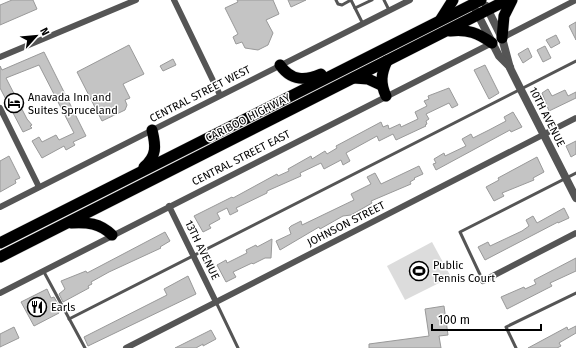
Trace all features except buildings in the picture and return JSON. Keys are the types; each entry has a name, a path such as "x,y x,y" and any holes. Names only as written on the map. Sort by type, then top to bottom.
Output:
{"highway":[{"path":"439,21 453,0"},
{"name":"CARIBOO HIGHWAY","path":"0,243 439,21 479,5 507,0"},
{"path":"446,31 462,29 497,40 504,16 512,0"},
{"name":"CARIBOO HIGHWAY","path":"0,257 446,31 479,5"},
{"path":"386,96 381,86 383,70 387,61"},
{"path":"280,65 284,71 297,79 304,80 334,69 351,66"},
{"path":"354,78 368,79 381,86"},
{"path":"132,176 154,157 155,152 152,130"},
{"path":"66,224 92,223 107,230 112,235"}],"street":[{"path":"0,57 136,0"},
{"path":"174,0 220,95"},
{"name":"CENTRAL STREET WEST","path":"0,207 410,0"},
{"name":"CENTRAL STREET EAST","path":"0,293 576,0"},
{"name":"10TH AVENUE","path":"479,5 576,198"},
{"path":"0,108 3,120 40,187"},
{"name":"JOHNSON STREET","path":"126,348 576,118"},
{"name":"13TH AVENUE","path":"169,206 194,254 216,302"},
{"path":"483,281 576,233"}],"lane":[{"path":"336,0 338,4 342,5 351,0 363,24"},
{"path":"356,8 372,0"},
{"path":"384,0 389,10"},
{"path":"69,319 520,88 576,61"},
{"path":"483,281 460,232 576,173"},
{"path":"43,270 85,348"},
{"path":"516,348 506,327 576,293"},
{"path":"216,302 238,348"}],"shaded area":[{"name":"Public Tennis Court","path":"432,242 451,277 405,300 387,266"}],"place":[{"name":"Anavada Inn and Suites Spruceland","path":"14,103"},
{"name":"Public Tennis Court","path":"419,271"},
{"name":"Earls","path":"37,307"}]}
